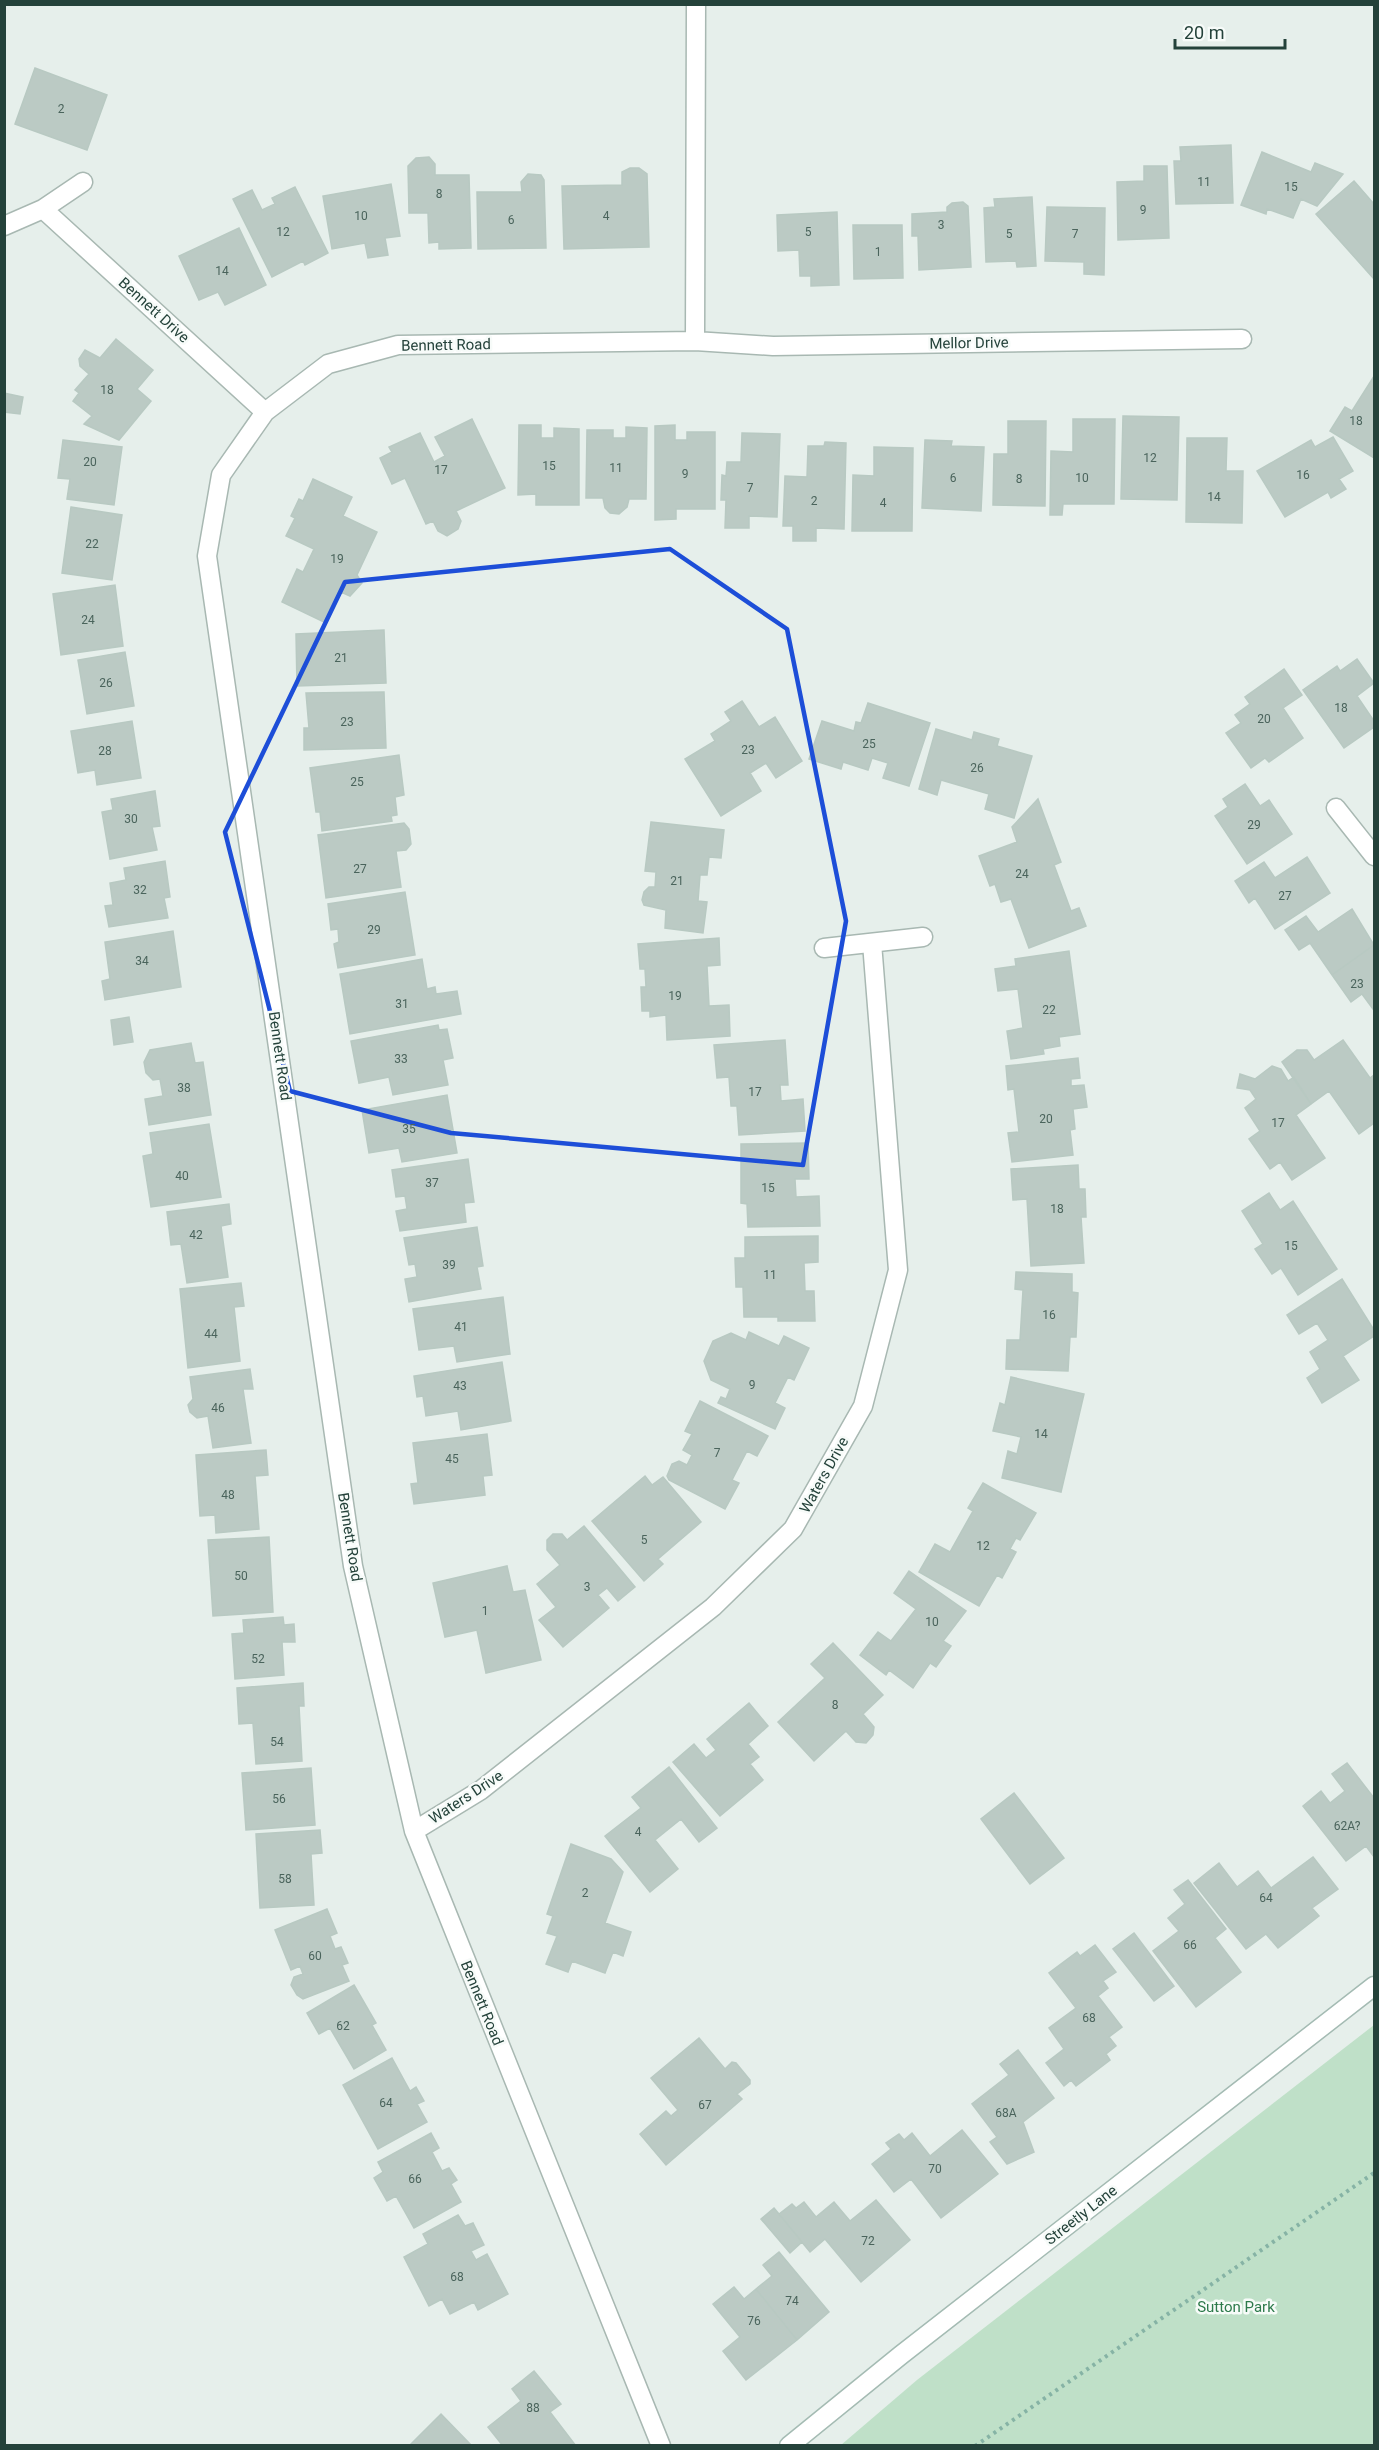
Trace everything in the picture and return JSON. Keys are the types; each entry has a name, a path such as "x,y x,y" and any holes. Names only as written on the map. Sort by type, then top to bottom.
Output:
{"street":[{"path":"695,341 696,4"},
{"path":"4,226 43,209 83,182"},
{"name":"Bennett Drive","path":"43,209 265,412"},
{"name":"Mellor Drive","path":"695,341 773,346 1242,339"},
{"name":"Bennett Road","path":"661,2445 414,1830 353,1566 207,556 221,475 265,412 328,364 398,345 695,341"},
{"path":"1336,808 1374,854"},
{"path":"824,948 923,937"},
{"name":"Waters Drive","path":"414,1830 481,1790 713,1607 793,1529 863,1406 898,1270 872,943"},
{"name":"Streetly Lane","path":"789,2445 1374,1986"}],"path":[{"path":"975,2445 1374,2173"}],"highlighted area":[{"path":"670,549 787,629 846,921 803,1165 451,1133 290,1091 225,832 345,582"}],"green space":[{"name":"Sutton Park","path":"1374,2025 1374,2445 841,2445 917,2380"}],"building":[{"path":"35,68 107,95 87,150 15,124"},
{"path":"1231,145 1233,203 1176,204 1174,161 1181,161 1180,147"},
{"path":"1262,152 1311,172 1315,163 1343,174 1317,206 1301,199 1293,218 1267,209 1266,214 1241,205"},
{"path":"429,157 435,164 435,175 469,175 471,248 439,249 439,242 429,243 428,213 409,213 408,166 416,158"},
{"path":"1144,166 1167,166 1169,238 1118,240 1117,182 1144,181"},
{"path":"630,168 639,168 647,174 649,247 564,249 562,186 622,185 622,172"},
{"path":"528,174 541,175 544,180 546,248 478,249 477,192 522,192 521,182"},
{"path":"1354,181 1374,204 1374,279 1316,214"},
{"path":"391,184 400,236 385,238 388,255 368,258 365,243 332,249 323,196"},
{"path":"295,187 328,253 305,265 303,261 272,277 233,199 252,190 262,210 275,204 272,198"},
{"path":"1032,197 1036,266 1017,267 1016,261 986,262 984,208 995,207 994,199"},
{"path":"963,202 968,206 971,267 919,270 918,236 912,236 912,214 947,212 947,207 952,203"},
{"path":"1047,207 1105,208 1104,275 1084,274 1084,262 1045,261"},
{"path":"837,212 839,285 811,286 811,276 800,276 799,250 778,251 777,215"},
{"path":"853,225 902,225 903,278 854,279"},
{"path":"239,228 266,285 225,305 218,292 199,300 179,256"},
{"path":"116,339 153,370 137,389 151,401 119,440 84,424 92,416 73,401 79,393 75,390 89,374 80,366 79,359 85,350 100,358"},
{"path":"1374,376 1374,458 1330,431 1345,407 1352,411"},
{"path":"4,393 23,397 20,414 4,412"},
{"path":"1123,416 1179,417 1177,500 1121,499"},
{"path":"472,419 505,488 456,511 461,521 458,529 447,536 438,531 433,521 426,524 405,478 392,484 380,458 392,452 389,447 420,433 434,462 445,456 435,437"},
{"path":"1073,419 1115,419 1114,504 1063,504 1062,515 1050,515 1051,451 1073,452"},
{"path":"1008,421 1046,421 1045,506 993,505 994,454 1008,454"},
{"path":"519,425 541,425 541,438 554,438 554,428 579,429 579,505 536,505 536,494 518,495"},
{"path":"675,425 675,440 687,440 687,432 715,432 715,509 676,509 676,519 655,520 655,426"},
{"path":"626,427 647,428 646,499 629,499 627,507 619,514 610,513 605,508 603,498 586,498 587,430 613,430 613,438 626,438"},
{"path":"742,433 780,434 777,517 749,516 749,528 725,528 726,500 721,500 722,475 726,476 727,462 741,462"},
{"path":"1333,437 1353,471 1339,479 1346,489 1331,498 1328,492 1285,517 1257,471 1311,440 1315,447"},
{"path":"1187,438 1227,438 1226,471 1243,471 1242,523 1186,522"},
{"path":"63,440 122,447 114,505 67,499 70,479 58,478"},
{"path":"925,440 952,441 951,446 984,447 981,511 922,508"},
{"path":"825,442 846,443 844,529 816,528 816,541 793,541 793,526 783,526 785,476 807,477 808,446 824,446"},
{"path":"874,447 913,448 912,531 852,531 853,475 874,476"},
{"path":"313,479 352,497 343,516 377,532 357,575 362,583 350,596 341,592 326,623 282,602 297,569 303,572 314,549 286,536 295,518 291,516 299,499 303,501"},
{"path":"71,507 122,515 112,580 62,573"},
{"path":"115,585 123,646 61,655 53,594"},
{"path":"384,630 386,683 297,686 296,634"},
{"path":"125,652 134,706 87,714 78,660"},
{"path":"1357,659 1374,683 1357,696 1374,721 1374,727 1344,748 1303,690 1337,666 1340,671"},
{"path":"1284,669 1302,695 1283,708 1303,738 1269,762 1265,758 1251,768 1226,733 1241,723 1235,715 1250,704 1245,697"},
{"path":"384,692 386,748 304,750 304,728 309,728 306,693"},
{"path":"742,701 759,727 775,717 802,761 776,778 766,763 750,773 761,791 721,816 685,759 715,741 711,734 731,721 725,712"},
{"path":"868,703 930,723 909,786 883,778 888,763 872,758 868,770 843,762 841,769 809,759 822,721 854,731 856,722 861,723"},
{"path":"132,721 141,778 97,785 95,770 78,773 71,731"},
{"path":"936,729 972,740 974,732 999,739 997,746 1032,756 1014,818 985,809 989,794 941,780 937,795 919,789"},
{"path":"399,755 404,795 395,797 397,815 391,816 392,821 322,831 320,812 316,812 310,768"},
{"path":"1245,784 1260,806 1269,800 1292,834 1247,864 1215,816 1228,807 1223,799"},
{"path":"155,791 160,826 152,827 157,850 110,859 102,812 113,810 111,799"},
{"path":"1038,799 1061,862 1054,865 1071,911 1079,908 1086,926 1029,948 1011,899 1001,902 995,884 990,886 979,856 1017,842 1012,827"},
{"path":"651,822 724,830 721,858 709,857 707,875 700,875 698,901 707,902 703,933 665,928 666,910 644,905 642,900 644,892 649,887 655,887 656,872 645,871"},
{"path":"404,823 409,829 411,844 406,850 396,851 401,887 326,898 318,835"},
{"path":"1307,857 1330,893 1275,929 1255,898 1249,903 1235,881 1264,862 1275,878"},
{"path":"165,861 170,897 164,898 168,918 109,927 105,906 113,905 110,883 126,880 124,868"},
{"path":"405,892 415,955 338,968 334,944 339,942 338,929 331,930 328,904"},
{"path":"1352,909 1374,945 1332,975 1310,943 1299,950 1285,930 1306,916 1318,932"},
{"path":"173,931 181,987 105,1000 102,981 110,979 105,942"},
{"path":"719,938 720,965 707,966 709,1006 729,1005 730,1036 667,1040 666,1015 650,1017 650,1011 642,1011 641,987 646,987 645,969 640,969 638,944"},
{"path":"1374,945 1373,1009 1362,994 1351,1002 1332,975"},
{"path":"1069,951 1080,1034 1059,1037 1060,1046 1043,1049 1044,1054 1011,1059 1007,1031 1023,1028 1018,989 998,991 995,969 1016,966 1015,959"},
{"path":"422,959 427,989 435,987 436,994 457,991 461,1014 350,1034 340,974"},
{"path":"129,1017 133,1042 114,1045 111,1020"},
{"path":"438,1025 439,1030 447,1029 453,1058 443,1060 448,1085 393,1095 389,1077 359,1083 351,1041"},
{"path":"785,1040 788,1085 780,1085 781,1101 803,1099 805,1131 739,1135 737,1106 731,1106 729,1077 717,1078 714,1045"},
{"path":"1343,1040 1370,1078 1374,1075 1374,1123 1359,1134 1329,1091 1311,1104 1282,1062 1297,1050 1307,1050 1314,1060"},
{"path":"191,1043 195,1063 203,1062 211,1115 149,1125 145,1099 163,1096 160,1079 153,1080 146,1073 144,1062 150,1050"},
{"path":"1078,1058 1080,1078 1071,1079 1071,1086 1084,1085 1087,1107 1073,1109 1075,1129 1070,1130 1073,1155 1012,1162 1008,1133 1019,1132 1014,1089 1008,1090 1006,1066"},
{"path":"1272,1066 1281,1069 1288,1081 1294,1077 1311,1104 1296,1115 1325,1158 1292,1180 1280,1162 1270,1169 1249,1139 1260,1131 1245,1108 1256,1099 1250,1090 1237,1088 1240,1074 1255,1079"},
{"path":"447,1095 457,1153 402,1162 399,1148 369,1153 362,1110"},
{"path":"209,1124 221,1197 151,1207 143,1156 153,1154 150,1133"},
{"path":"808,1143 809,1179 795,1179 796,1197 819,1196 820,1226 748,1227 747,1204 741,1203 741,1144"},
{"path":"468,1159 474,1202 464,1203 466,1222 400,1231 396,1211 407,1209 405,1196 396,1197 392,1170"},
{"path":"1078,1165 1079,1189 1085,1189 1086,1217 1081,1217 1084,1263 1031,1266 1027,1199 1013,1200 1011,1169"},
{"path":"1269,1193 1280,1210 1293,1201 1337,1269 1298,1295 1281,1268 1272,1274 1255,1249 1263,1244 1242,1211"},
{"path":"229,1204 231,1224 221,1226 228,1277 187,1283 181,1244 171,1245 167,1212"},
{"path":"477,1227 483,1266 477,1267 481,1289 409,1302 405,1279 417,1277 415,1264 409,1265 404,1238"},
{"path":"818,1236 818,1262 804,1263 805,1291 814,1291 815,1321 778,1321 778,1317 744,1317 743,1287 736,1287 735,1258 745,1258 745,1237"},
{"path":"1016,1272 1072,1274 1072,1292 1078,1293 1076,1337 1070,1337 1068,1371 1006,1369 1007,1340 1020,1340 1023,1290 1015,1289"},
{"path":"1342,1279 1374,1330 1374,1336 1343,1356 1359,1380 1322,1403 1307,1378 1320,1369 1310,1352 1328,1340 1317,1323 1299,1334 1287,1315"},
{"path":"241,1283 244,1306 234,1307 240,1361 188,1368 180,1289"},
{"path":"503,1297 510,1354 457,1362 454,1346 419,1350 413,1309"},
{"path":"749,1332 779,1346 784,1336 809,1348 794,1380 788,1377 775,1403 785,1408 775,1429 718,1403 721,1397 726,1399 730,1389 711,1380 704,1361 713,1341 731,1333 746,1340"},
{"path":"502,1362 511,1421 461,1430 458,1411 426,1416 423,1396 417,1397 414,1376"},
{"path":"250,1369 253,1389 243,1389 251,1443 213,1448 208,1416 197,1418 190,1412 188,1405 193,1399 190,1377"},
{"path":"1011,1377 1084,1394 1061,1492 1002,1478 1008,1451 1017,1454 1021,1437 993,1431 1000,1403 1005,1405"},
{"path":"700,1401 768,1436 757,1456 747,1451 732,1480 739,1483 725,1509 669,1480 667,1476 672,1464 679,1461 687,1465 692,1455 683,1450 692,1434 685,1431"},
{"path":"487,1434 492,1475 483,1476 485,1495 414,1504 411,1484 418,1483 413,1443"},
{"path":"266,1450 268,1475 255,1476 259,1529 216,1533 215,1515 200,1516 196,1455"},
{"path":"645,1476 652,1485 663,1477 701,1522 658,1559 663,1564 644,1581 592,1521"},
{"path":"983,1483 1036,1513 1020,1540 1016,1538 1010,1549 1016,1552 1002,1578 997,1575 979,1606 919,1572 935,1544 950,1552 973,1511 968,1508"},
{"path":"584,1526 635,1587 618,1601 607,1588 598,1595 609,1608 563,1647 539,1620 556,1607 537,1584 560,1565 547,1550 547,1540 553,1534 562,1534 567,1540"},
{"path":"269,1537 273,1612 213,1616 208,1540"},
{"path":"507,1566 513,1592 525,1590 541,1660 486,1673 477,1630 445,1637 433,1583"},
{"path":"909,1571 966,1611 943,1641 951,1646 936,1667 930,1663 913,1688 889,1670 886,1675 860,1655 878,1632 891,1641 916,1609 894,1593"},
{"path":"283,1617 284,1625 294,1624 295,1642 282,1642 284,1675 235,1679 232,1634 244,1633 243,1620"},
{"path":"833,1643 883,1695 863,1714 874,1727 873,1735 866,1743 856,1742 846,1731 814,1761 778,1722 825,1678 811,1664"},
{"path":"303,1683 304,1706 299,1706 302,1761 256,1764 253,1723 239,1724 237,1688"},
{"path":"749,1703 768,1726 748,1744 759,1757 750,1764 763,1780 720,1816 673,1762 694,1744 706,1758 716,1750 707,1739"},
{"path":"1347,1763 1374,1798 1374,1857 1366,1846 1346,1861 1303,1806 1321,1791 1330,1803 1345,1791 1332,1774"},
{"path":"669,1767 717,1828 699,1842 681,1819 655,1840 678,1869 650,1892 605,1836 641,1808 632,1797"},
{"path":"311,1768 315,1825 246,1830 242,1773"},
{"path":"1014,1793 1064,1858 1030,1884 981,1819"},
{"path":"320,1830 322,1853 311,1854 314,1905 260,1908 256,1834"},
{"path":"571,1844 611,1859 623,1872 605,1923 631,1932 623,1956 613,1952 605,1973 572,1961 568,1972 546,1964 557,1936 547,1933 553,1916 547,1914"},
{"path":"1313,1857 1338,1889 1312,1908 1319,1916 1278,1948 1266,1934 1246,1949 1194,1883 1219,1863 1237,1887 1258,1871 1271,1888"},
{"path":"1188,1880 1226,1929 1215,1938 1241,1972 1196,2007 1153,1951 1179,1931 1168,1918 1185,1904 1174,1890"},
{"path":"327,1909 337,1933 330,1936 335,1949 341,1947 348,1963 342,1965 349,1981 303,1999 297,1995 291,1985 294,1977 303,1974 300,1966 291,1970 275,1930"},
{"path":"1134,1933 1174,1986 1154,2001 1113,1949"},
{"path":"1095,1945 1116,1972 1103,1981 1108,1988 1098,1996 1122,2027 1109,2037 1116,2046 1106,2054 1110,2060 1076,2086 1071,2080 1064,2086 1046,2063 1064,2049 1049,2028 1076,2008 1049,1973 1077,1952 1080,1956"},
{"path":"354,1985 376,2023 372,2025 386,2050 354,2069 330,2028 319,2034 307,2013"},
{"path":"699,2038 725,2069 732,2062 736,2063 750,2080 750,2084 737,2094 742,2099 666,2165 640,2134 666,2111 671,2116 678,2110 651,2078"},
{"path":"1018,2050 1054,2098 1023,2122 1034,2152 1007,2164 990,2142 997,2137 972,2104 1009,2075 1000,2064"},
{"path":"392,2058 410,2091 416,2087 424,2101 417,2104 427,2122 378,2149 343,2085"},
{"path":"962,2130 998,2174 941,2218 911,2179 894,2192 872,2164 891,2149 886,2143 899,2134 904,2140 912,2133 930,2156"},
{"path":"431,2133 439,2148 432,2152 442,2171 449,2168 457,2180 451,2184 461,2202 414,2228 396,2196 387,2201 374,2178 383,2172 378,2162"},
{"path":"876,2200 910,2240 861,2282 825,2239 810,2252 779,2214 792,2204 796,2208 804,2202 816,2217 834,2202 850,2221"},
{"path":"774,2208 802,2242 790,2253 761,2219"},
{"path":"458,2215 465,2226 473,2223 484,2245 471,2251 476,2260 487,2254 508,2294 478,2310 474,2302 450,2314 442,2299 429,2306 404,2257 428,2244 423,2234"},
{"path":"779,2252 829,2312 797,2340 756,2289 772,2276 763,2265"},
{"path":"734,2287 744,2299 756,2289 797,2340 746,2380 723,2351 740,2337 713,2304"},
{"path":"534,2371 561,2404 550,2412 576,2446 503,2446 488,2427 521,2401 512,2389"},
{"path":"441,2414 472,2446 409,2446"}]}
